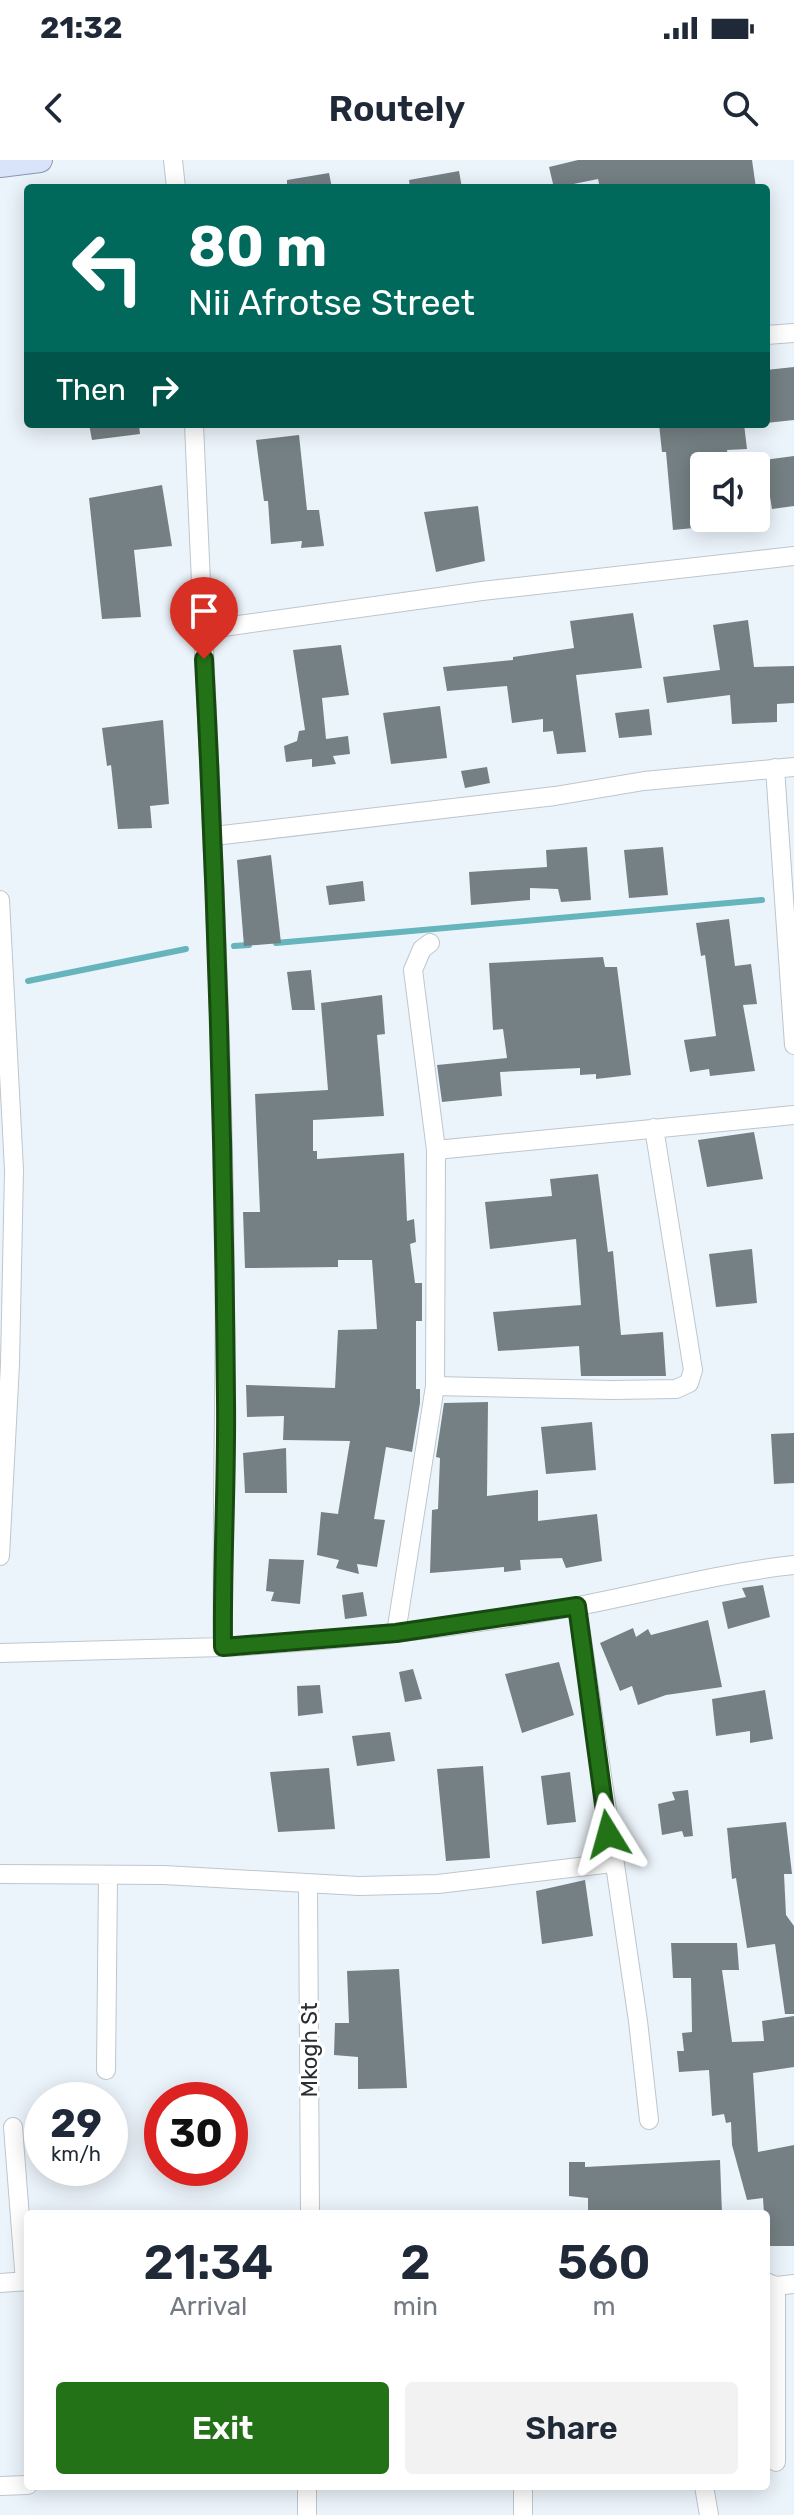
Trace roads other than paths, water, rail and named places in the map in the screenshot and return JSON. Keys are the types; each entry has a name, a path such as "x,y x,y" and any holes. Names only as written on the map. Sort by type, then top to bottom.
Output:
{"main road":[{"path":"0,165 40,160"}],"street":[{"path":"173,160 176,184"},
{"path":"770,335 794,333"},
{"path":"194,428 214,836 225,1258 227,1426 223,1647"},
{"path":"202,630 713,562 794,556"},
{"path":"214,836 785,768 794,1045"},
{"path":"0,900 14,1170 10,1364 0,1556"},
{"path":"396,1633 435,1386 436,1150 413,970 422,949 430,943"},
{"path":"436,1150 794,1115"},
{"path":"435,1386 612,1390 676,1389 689,1383 693,1370 654,1128"},
{"path":"0,1653 223,1647 396,1633 577,1606 696,1579 794,1565"},
{"path":"577,1606 612,1863 638,2021 649,2120"},
{"path":"0,1874 108,1878 164,1875 308,1885 438,1884 612,1863"},
{"path":"106,2070 108,1878"},
{"name":"Mkogh St","path":"308,1885 310,2210"},
{"path":"13,2127 24,2249"},
{"path":"0,2283 24,2282"},
{"path":"779,2284 779,2463"},
{"path":"0,2486 24,2485"},
{"path":"307,2490 307,2515"},
{"path":"523,2490 523,2515"},
{"path":"705,2490 709,2515"}],"waterway":[{"path":"276,943 762,900"},
{"path":"234,946 249,945"},
{"path":"28,981 186,949"}]}
